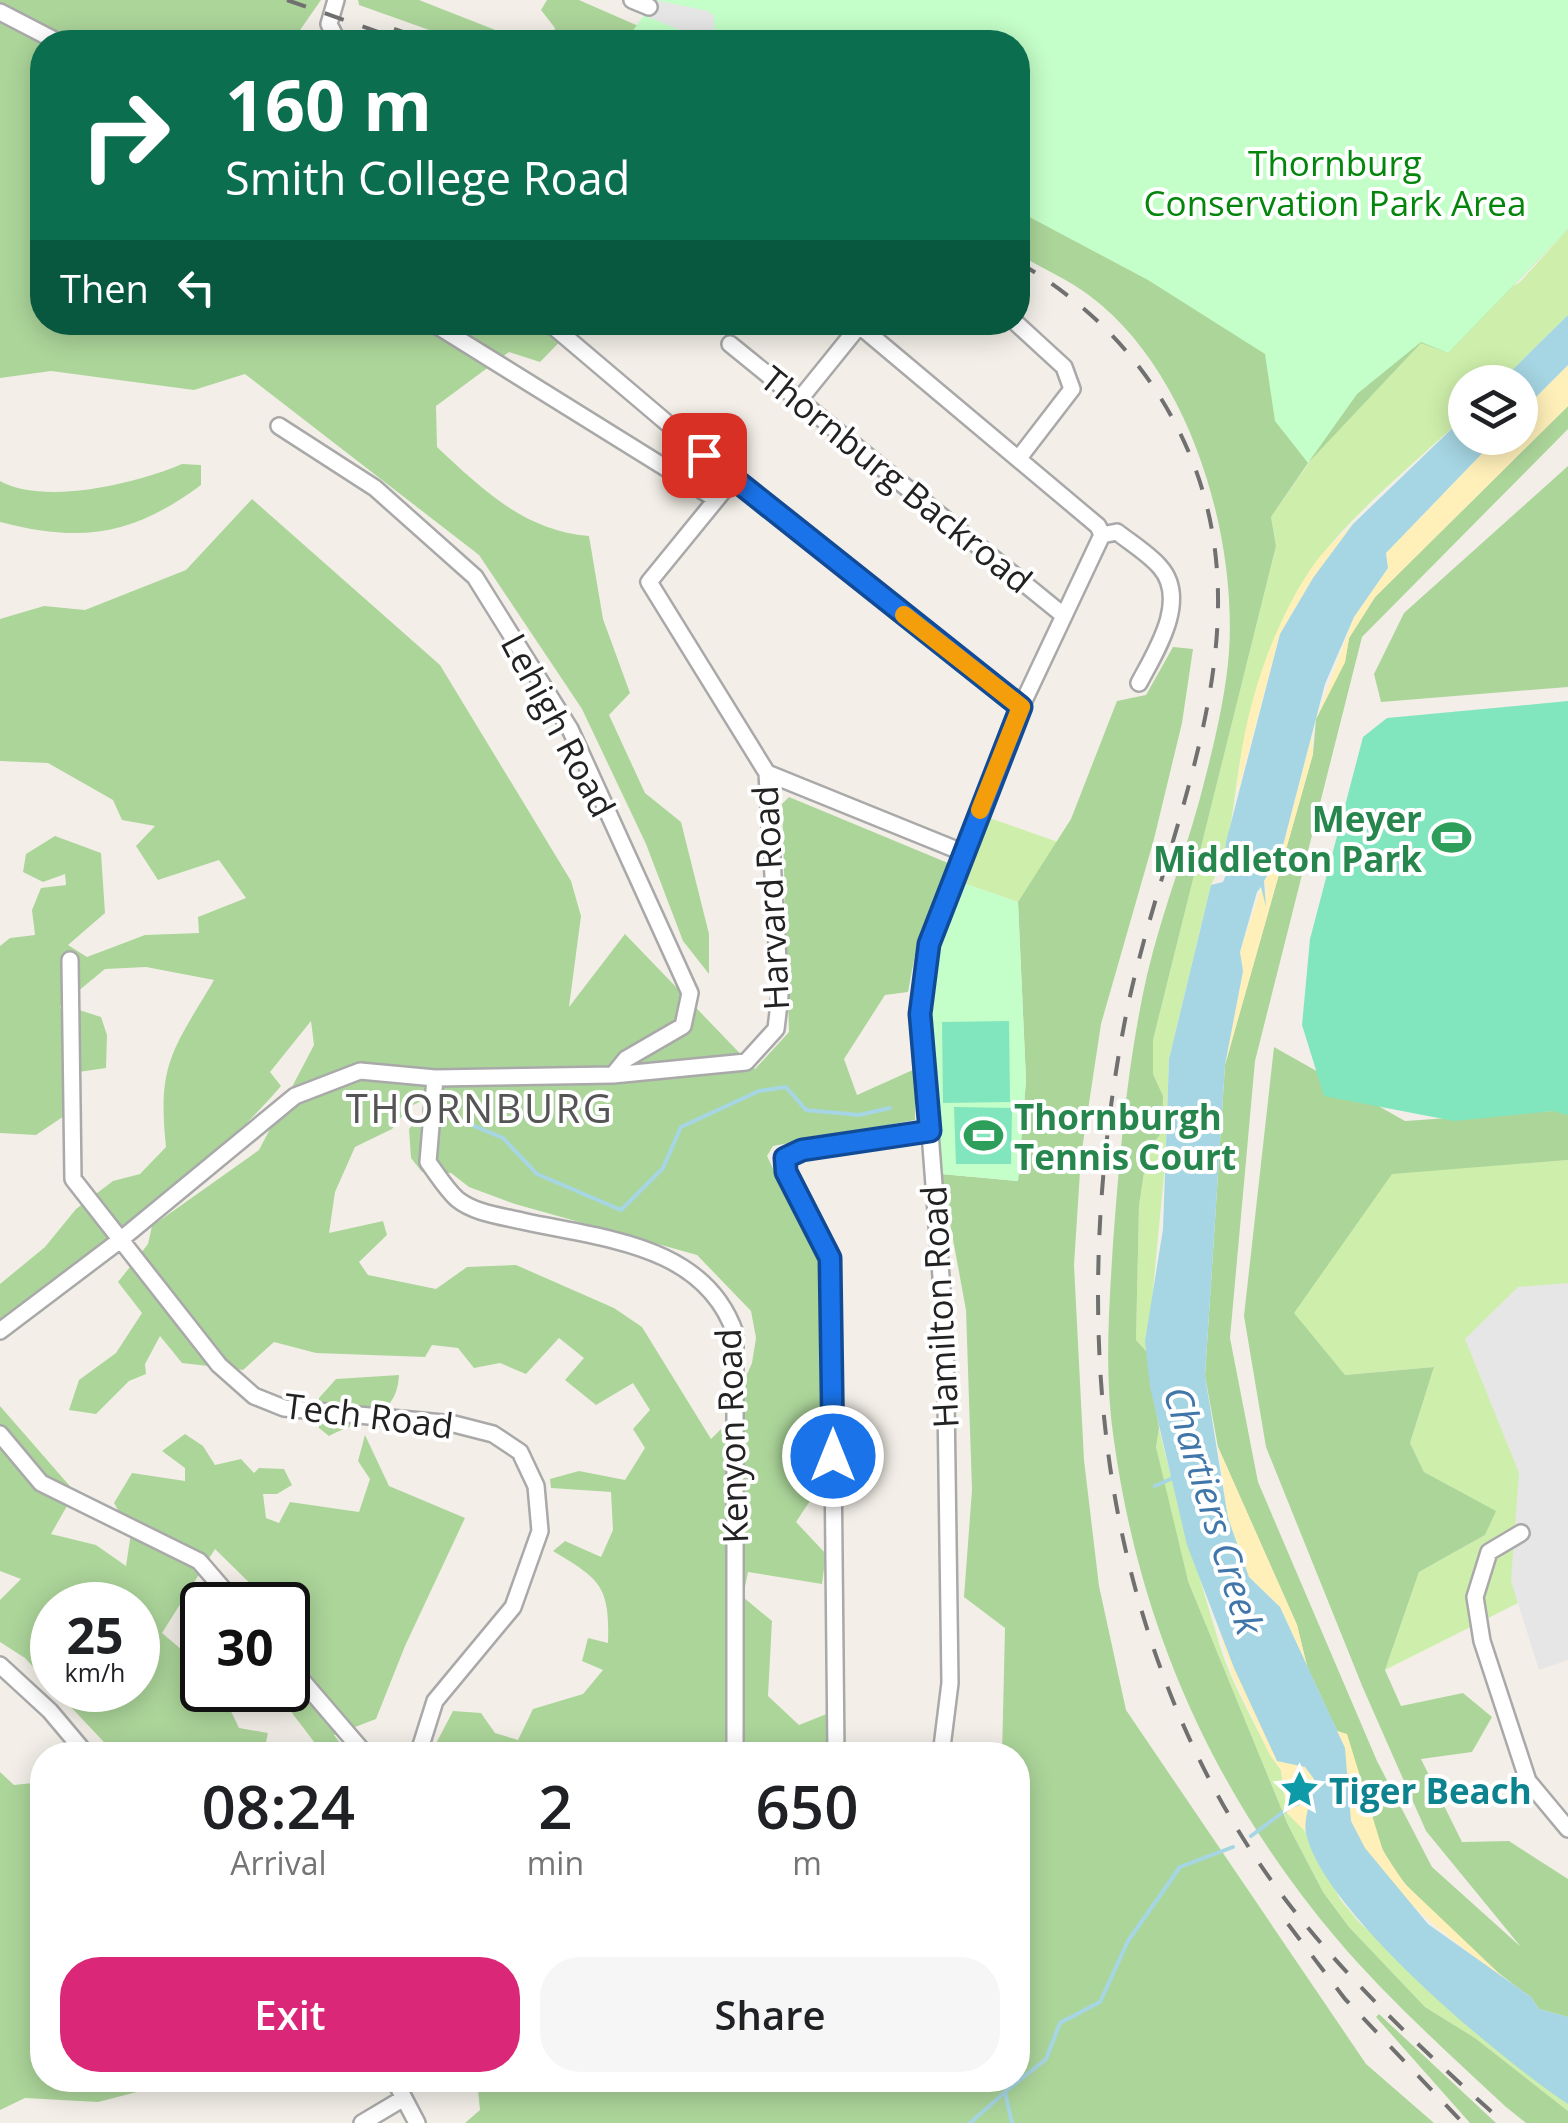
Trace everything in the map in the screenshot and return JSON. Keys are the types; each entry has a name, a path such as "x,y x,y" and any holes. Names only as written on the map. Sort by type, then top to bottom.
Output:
{"street":[{"path":"332,30 329,24 336,0"},
{"path":"632,0 649,7"},
{"path":"0,12 35,30"},
{"path":"452,335 714,498 732,479"},
{"path":"563,335 732,479 1021,707"},
{"path":"800,399 849,335"},
{"path":"870,335 1098,526 1102,535 1117,532 1160,566 1172,585 1165,634 1139,683"},
{"path":"1018,458 1072,389 1064,367 1029,335"},
{"name":"Thornburg Backroad","path":"730,344 1064,616"},
{"name":"Lehigh Road","path":"279,426 375,488 476,577 570,730 690,993 683,1026 626,1059 613,1075"},
{"name":"Harvard Road","path":"0,1331 120,1241 295,1096 360,1071 436,1078 613,1075 746,1062 776,1029 780,995 767,773 649,582 714,498"},
{"name":"Hamilton Road","path":"943,1742 950,1683 945,1330 920,1014 929,944 1021,707 1102,535"},
{"path":"767,773 962,852"},
{"name":"Tech Road","path":"70,960 72,1180 219,1366 254,1396 284,1408 454,1424 493,1434 520,1452 536,1486 540,1532 512,1607 435,1700 422,1742"},
{"name":"Kenyon Road","path":"436,1078 428,1162 457,1200 486,1213 656,1251 713,1288 726,1309 735,1333 735,1742"},
{"path":"836,1742 830,1258 784,1166 785,1158 802,1150 930,1131"},
{"path":"0,1434 41,1483 199,1561 217,1582"},
{"path":"1521,1533 1489,1552 1475,1597 1482,1642 1528,1781 1568,1829"},
{"path":"0,1665 50,1710 76,1742"},
{"path":"310,1690 355,1742"},
{"path":"401,2092 418,2123"},
{"path":"362,2123 404,2098"}],"green space":[{"path":"0,0 321,0 300,30 30,30 30,335 566,335 540,362 509,352 436,406 437,447 506,506 545,526 589,536 603,619 630,693 609,715 645,793 681,822 709,934 709,974 683,941 646,844 582,709 479,555 245,374 194,390 51,371 0,378"},
{"path":"358,0 419,0 495,30 429,30 359,5"},
{"path":"547,0 579,0 648,30 555,30 541,10"},
{"name":"Thornburg Conservation Park Area","path":"655,0 1568,0 1568,229 1448,353 1421,342 1357,394 1308,463 1275,421 1265,354 1148,280 1030,217 1030,30 633,30"},
{"path":"1030,46 1568,229 1448,353 1421,343 1308,463 1271,517 1276,546 1153,1040 1153,1074 1163,1096 1162,1132 1147,1152 1139,1206 1136,1340 1147,1352 1159,1428 1156,1447 1188,1581 1288,1825 1323,1892 1349,1927 1425,2007 1475,2038 1568,2111 1568,2123 1526,2123 1506,2107 1376,1982 1292,1883 1219,1766 1189,1705 1142,1577 1126,1510 1109,1391 1109,1317 1118,1175 1129,1075 1147,975 1200,800 1220,714 1229,652 1229,606 1215,507 1180,410 1155,366 1125,328 1090,296 1030,261"},
{"path":"1568,229 1568,315 1517,365 1448,365 1448,432 1333,541 1304,580 1274,642 1242,749 1230,828 1211,885 1169,1059 1165,1165 1147,1352 1136,1340 1139,1206 1147,1152 1162,1132 1163,1096 1153,1074 1153,1040 1276,546 1271,517 1357,394 1421,342 1520,282"},
{"path":"1568,406 1568,429 1362,637 1255,1061 1230,1338 1258,1482 1377,1761 1432,1867 1521,1947 1426,1831 1363,1688 1266,1447 1244,1316 1274,1047 1405,1121 1553,1111 1568,1101 1568,1160 1392,1174 1294,1313 1345,1375 1434,1367 1410,1443 1424,1472 1496,1511 1485,1535 1419,1572 1385,1670 1401,1706 1463,1693 1492,1717 1472,1752 1421,1759 1462,1842 1509,1841 1568,1879 1568,2017 1539,2009 1531,1997 1471,1950 1411,1891 1384,1852 1366,1810 1347,1735 1337,1731 1307,1666 1297,1625 1218,1447 1205,1376 1225,1065 1313,754 1316,719 1345,662 1349,638 1375,597 1518,455 1538,455 1538,436"},
{"path":"182,464 201,465 201,485 129,525 81,533 29,529 0,522 0,481 41,492 66,492 117,484"},
{"path":"1568,466 1568,687 1381,702 1374,674 1404,613"},
{"path":"252,499 440,665 571,881 581,916 569,1007 625,934 755,1069 789,1032 782,804 789,797 948,863 917,944 908,992 885,995 844,1059 857,1095 915,1069 915,1120 773,1146 767,1156 818,1261 825,1478 796,1522 826,1554 822,1584 748,1572 743,1597 772,1621 768,1696 799,1725 829,1713 832,1742 437,1742 453,1711 481,1713 495,1733 518,1740 533,1709 583,1694 603,1670 582,1661 588,1638 608,1643 604,1596 592,1577 553,1551 565,1541 601,1557 613,1530 611,1492 551,1488 550,1479 579,1471 625,1480 645,1448 633,1429 650,1410 633,1383 596,1405 565,1380 584,1358 559,1338 526,1374 500,1363 474,1368 458,1348 432,1345 425,1357 316,1353 274,1342 243,1370 182,1363 160,1336 145,1364 146,1374 129,1381 96,1414 69,1410 79,1380 116,1353 142,1313 118,1282 148,1244 152,1226 259,1150 314,1045 311,1021 270,1072 281,1086 250,1120 182,1182 0,1323 0,1284 45,1247 76,1209 113,1181 140,1174 166,1147 164,1095 171,1058 214,980 146,967 105,969 60,1006 64,1018 76,1009 101,1017 107,1035 106,1068 65,1074 64,1116 36,1135 0,1133 0,946 10,938 35,935 32,910 41,888 66,885 65,874 43,882 23,872 26,854 55,836 101,853 105,913 68,945 87,957 145,935 199,933 198,917 246,898 219,860 158,880 136,846 155,826 122,820 113,800 48,763 0,761 0,619 44,606 85,610 186,570","holes":["444,1090 409,1129 411,1158 422,1172 451,1173 469,1187 515,1204 697,1255 751,1311 756,1338 752,1363 724,1426 711,1439 642,1327 614,1308 516,1265 467,1267 436,1289 368,1275 359,1262 387,1235 383,1221 329,1233 335,1192 355,1147 392,1129 409,1107"]},
{"path":"1173,647 1193,649 1182,723 1154,839 1101,1024 1081,1156 1074,1265 1084,1460 1099,1586 1126,1710 1366,2064 1434,2123 465,2123 480,2110 478,2092 1030,2092 1030,1742 1002,1742 1005,1628 964,1597 972,1490 966,1310 941,1174 1018,1181 1026,1080 1018,902 1071,819 1117,701 1146,695"},
{"name":"Meyer Middleton Park","path":"1568,701 1568,1115 1553,1111 1454,1121 1324,1096 1302,1025 1310,939 1363,737 1387,718"},
{"path":"987,817 1058,842 1018,902 960,882"},
{"path":"960,882 1018,902 1026,1080 1018,1181 941,1174 929,998 942,932"},
{"path":"1009,1021 1010,1102 943,1103 942,1022"},
{"name":"Thornburgh Tennis Court","path":"954,1107 1012,1108 1011,1164 956,1164"},
{"path":"1568,1160 1568,1578 1385,1670 1419,1572 1485,1535 1495,1511 1424,1472 1410,1443 1434,1367 1345,1375 1293,1313 1392,1173"},
{"path":"399,1375 392,1400 376,1415 329,1436 319,1428 319,1398 336,1379"},
{"path":"0,1406 75,1492 51,1534 96,1545 126,1566 131,1533 114,1503 132,1473 185,1481 185,1468 162,1451 185,1434 203,1446 215,1465 241,1459 254,1473 259,1468 284,1469 292,1485 277,1494 263,1494 266,1518 279,1523 290,1502 359,1512 370,1479 358,1461 365,1435 389,1486 465,1518 405,1646 376,1719 334,1735 339,1742 314,1742 291,1712 310,1712 310,1582 249,1582 215,1549 194,1582 180,1582 180,1604 162,1633 180,1648 180,1712 231,1712 239,1728 268,1733 266,1742 104,1742 76,1712 160,1712 160,1582 30,1582 30,1664 0,1642 0,1600 21,1579 0,1571"},
{"path":"1159,1428 1224,1657 1235,1686 1281,1770 1287,1813 1305,1831 1340,1899 1358,1921 1458,2015 1568,2104 1568,2111 1475,2038 1425,2007 1349,1927 1323,1892 1288,1825 1188,1581 1171,1525 1156,1447"},
{"path":"0,1772 14,1785 30,1783 30,2092 137,2092 98,2102 25,2098 0,2110"},
{"path":"1379,2014 1496,2123 1470,2123 1376,2017"}],"sand":[{"path":"1568,365 1568,406 1538,436 1538,395"},
{"path":"1481,455 1518,455 1375,597 1349,638 1345,662 1316,719 1354,617 1388,568 1386,553"},
{"path":"1353,524 1313,578 1280,634 1237,795 1252,705 1284,615 1315,563"},
{"path":"1312,736 1313,754 1225,1065 1243,971 1240,952 1262,885 1269,897 1264,881 1281,853"},
{"path":"1218,1447 1297,1625 1307,1666 1280,1607 1249,1577 1228,1518"},
{"path":"1216,1621 1234,1668 1314,1779 1305,1831 1287,1813 1281,1770 1232,1674"},
{"path":"1337,1731 1347,1734 1383,1851 1404,1883 1506,1980 1418,1910 1376,1867 1351,1822 1344,1753"}],"shaded area":[{"path":"655,0 708,11 714,16 714,30 680,30 644,15"},
{"path":"1568,1283 1568,1660 1539,1670 1511,1581 1519,1473 1465,1339 1518,1287"}],"water":[{"path":"1568,315 1568,365 1538,395 1538,365 1517,365"},
{"name":"Chartiers Creek","path":"1448,432 1448,455 1481,455 1386,553 1388,568 1354,617 1325,684 1281,853 1264,881 1266,907 1261,887 1257,892 1240,952 1243,971 1225,1065 1205,1376 1228,1518 1249,1577 1280,1607 1345,1748 1351,1821 1365,1848 1428,1924 1531,1997 1539,2009 1568,2017 1568,2104 1501,2054 1418,1981 1344,1902 1319,1865 1305,1827 1314,1779 1305,1767 1277,1761 1234,1668 1187,1545 1150,1387 1145,1341 1163,1229 1169,1059 1211,885 1223,882 1227,872 1223,863 1226,842 1280,634 1313,578 1353,524"}],"waterway":[{"path":"474,1126 503,1138 537,1174 621,1210 663,1168 681,1127 759,1091 786,1087 806,1110 859,1115 890,1108"},
{"name":"Chartiers Creek","path":"1155,1486 1173,1478"},
{"path":"1251,1836 1290,1807 1315,1796"},
{"path":"1030,2072 1046,2059 1060,2023 1100,2002 1128,1941 1180,1867 1233,1847"},
{"path":"1005,2092 1012,2123"},
{"path":"970,2123 1004,2093"}],"railway":[{"path":"287,0 373,30"},
{"path":"1030,269 1112,335 1166,406 1207,505 1217,578 1216,650 1204,722 1127,1010 1104,1165 1098,1323 1105,1426 1125,1549 1141,1610 1185,1729 1244,1840 1304,1923 1357,1983 1504,2123"},
{"path":"1288,1924 1345,1999 1463,2123"}],"slow traffic":[{"path":"904,615 1021,707 980,810"}],"place":[{"name":"Meyer Middleton Park","path":"1452,838"},
{"name":"Thornburgh Tennis Court","path":"984,1136"},
{"name":"Tiger Beach","path":"1299,1790"}],"district":[{"name":"THORNBURG","path":"480,1107"}],"route":[{"path":"704,455 1021,707 929,944 920,1014 930,1131 802,1150 785,1158 786,1172 830,1258 833,1456"}]}
